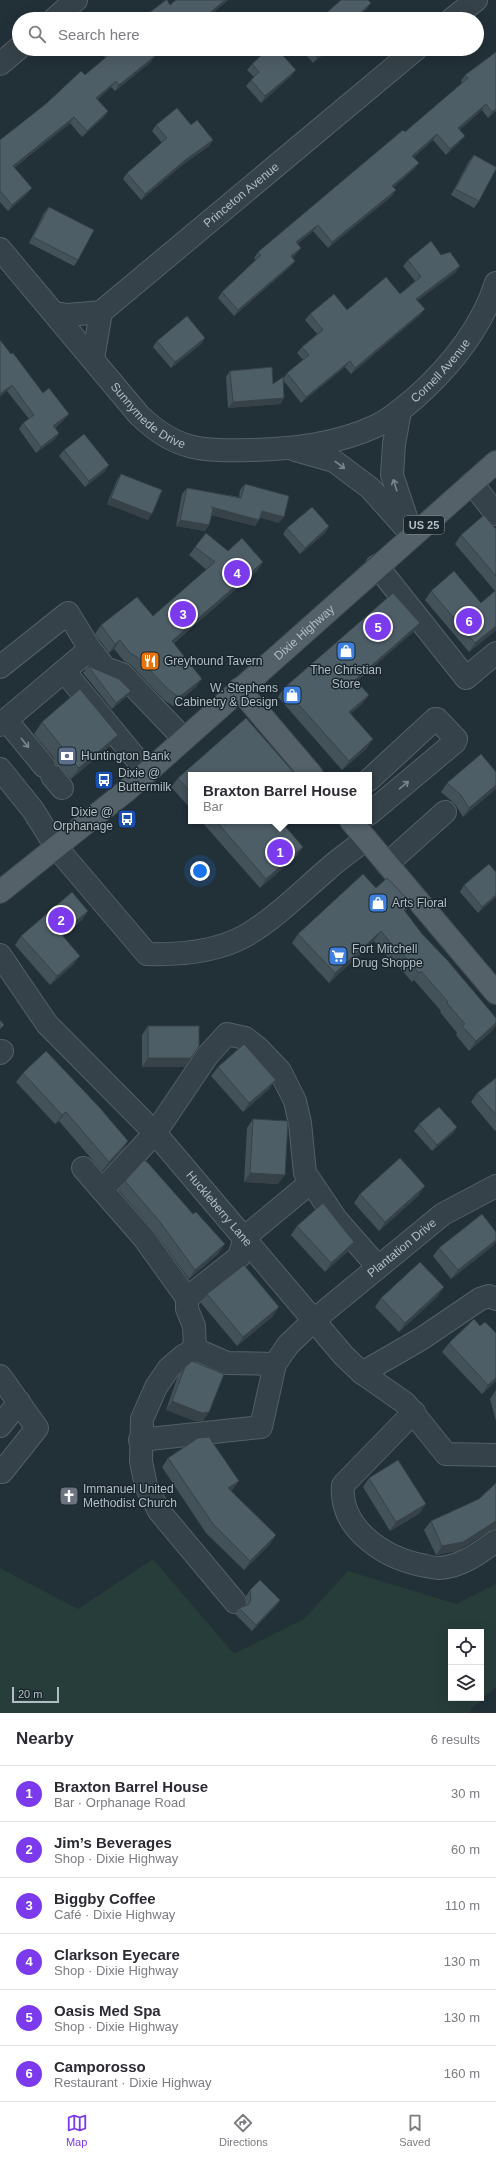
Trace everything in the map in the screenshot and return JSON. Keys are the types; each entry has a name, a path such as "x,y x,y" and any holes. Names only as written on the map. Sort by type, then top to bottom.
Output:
{"main road":[{"name":"Dixie Highway","path":"0,892 148,772 377,566 496,462"},
{"path":"239,689 309,772"},
{"path":"366,824 387,864 496,993"}],"street":[{"path":"62,12 76,0"},
{"path":"461,12 476,0"},
{"path":"0,64 12,54"},
{"name":"Princeton Avenue","path":"101,312 408,56"},
{"name":"Sunnymede Drive","path":"0,249 139,415 156,431 171,440 190,446 224,450 290,449 332,441 358,433"},
{"name":"Cornell Avenue","path":"358,433 378,425 400,411 441,375 463,348 480,321 496,283"},
{"path":"55,313 68,315 101,312 93,359"},
{"path":"400,411 394,444 392,475 412,535"},
{"path":"290,449 334,461 370,488 412,535"},
{"path":"472,483 496,514"},
{"path":"377,566 466,678 496,653"},
{"path":"0,668 68,613 90,649 105,668 122,674 184,739"},
{"path":"53,777 3,723 90,649"},
{"path":"64,671 148,772"},
{"path":"372,777 437,719 456,739 455,742 372,811"},
{"path":"0,769 33,810 56,847 147,954 174,954 219,946 245,936 277,915 329,868 360,824"},
{"path":"387,864 445,812"},
{"name":"Huckleberry Lane","path":"0,955 47,1024 155,1133 245,1237 344,1356 362,1373 405,1403 414,1412 435,1443 446,1454 496,1455"},
{"path":"102,1190 155,1133 207,1056 227,1034 245,1038 258,1048 280,1071 295,1101 300,1122 305,1173 310,1183 336,1219 378,1267"},
{"path":"83,1168 144,1238 187,1298 187,1309 194,1326 195,1349"},
{"path":"187,1298 239,1257 245,1237 310,1183"},
{"name":"Plantation Drive","path":"275,1364 288,1345 314,1320 443,1214 496,1186"},
{"path":"362,1373 421,1339 480,1299 490,1296 496,1299"},
{"path":"140,1440 260,1427 275,1364 227,1363 195,1349"},
{"path":"195,1349 183,1356 169,1368 156,1387 142,1419 140,1440 141,1461 146,1486 159,1511 235,1602"},
{"path":"0,1376 37,1428 2,1472 0,1472"},
{"path":"0,1426 19,1402"},
{"path":"414,1412 343,1484 342,1495 347,1513 355,1528 365,1538 387,1552 411,1563 437,1568 449,1566 473,1557 496,1541"}],"green space":[{"path":"153,1559 234,1654 304,1619 348,1571 456,1604 496,1584 496,1687 484,1698 484,1629 448,1629 448,1701 480,1701 471,1709 470,1713 0,1713 0,1568 78,1609"}],"building":[{"path":"166,0 170,5 176,0 225,0 211,12 150,12"},
{"path":"341,0 368,0 371,3 361,12 328,12"},
{"path":"496,52 496,109 492,112 486,104 458,128 465,136 450,149 437,134 412,156 419,163 392,186 396,190 332,242 318,225 296,242 301,248 291,256 295,261 238,310 222,292 261,255 258,252 403,130 405,132 468,78 465,75"},
{"path":"107,56 155,56 119,85 116,81 96,98 108,111 87,131 74,117 13,166 32,188 12,205 0,191 0,140 47,103 81,71 85,75"},
{"path":"261,56 283,56 296,70 265,96 251,80 259,72 252,64"},
{"path":"177,108 191,125 197,120 213,140 185,160 145,194 127,173 167,138 156,125"},
{"path":"474,155 496,167 479,201 455,189"},
{"path":"49,207 94,230 78,260 33,237"},
{"path":"431,241 441,255 450,252 460,266 416,299 425,309 355,368 350,361 306,397 287,373 309,355 302,347 323,330 310,314 334,294 347,310 386,277 400,294 421,277 408,260"},
{"path":"187,316 205,338 175,362 157,341"},
{"path":"0,340 11,354 13,353 43,393 49,388 69,414 53,426 59,433 41,447 23,423 34,415 12,385 0,394"},
{"path":"272,367 273,384 283,377 284,398 233,402 230,371"},
{"path":"84,434 109,465 89,481 64,450"},
{"path":"121,474 162,490 152,514 111,498"},
{"path":"245,484 289,496 284,517 262,511 259,520 211,507 213,509 209,525 180,520 187,488 241,498"},
{"path":"312,507 329,526 305,548 287,528"},
{"path":"484,515 496,529 496,576 461,535"},
{"path":"206,533 228,551 242,538 263,562 172,641 202,679 179,697 170,691 137,657 130,653 120,640 115,644 101,625 137,597 153,616 215,562 195,547"},
{"path":"454,571 481,603 496,590 496,626 475,643 431,591"},
{"path":"393,593 420,623 355,680 369,695 349,712 373,739 349,761 284,688"},
{"path":"88,666 119,679 131,691 116,703"},
{"path":"80,689 118,735 79,768 64,753 62,747 42,722"},
{"path":"246,718 293,772 188,772 188,790 178,778"},
{"path":"481,754 496,772 496,785 469,808 461,795 447,783"},
{"path":"219,824 285,824 284,825 303,847 266,879"},
{"path":"489,864 496,872 496,895 482,907 464,885"},
{"path":"363,874 376,888 387,878 411,903 404,910 422,934 448,961 496,1018 496,1023 476,1041 462,1026 465,1024 447,1003 448,1002 421,971 419,973 400,951 399,953 381,931 335,973 298,934"},
{"path":"72,892 88,911 61,934 80,956 57,976 21,936"},
{"path":"0,1020 4,1025 0,1029"},
{"path":"148,1026 199,1026 199,1046 191,1058 148,1058"},
{"path":"244,1044 276,1080 249,1103 218,1067"},
{"path":"46,1051 100,1108 128,1141 109,1162 66,1112 62,1115 23,1073"},
{"path":"496,1078 496,1115 477,1093"},
{"path":"439,1107 457,1127 437,1145 419,1124"},
{"path":"253,1119 288,1121 285,1175 250,1173"},
{"path":"400,1158 425,1186 385,1222 360,1194"},
{"path":"144,1160 193,1214 196,1212 225,1244 195,1270 160,1222 125,1181"},
{"path":"323,1203 354,1242 331,1263 297,1226"},
{"path":"482,1214 496,1232 496,1240 458,1270 439,1248"},
{"path":"420,1262 444,1287 405,1323 381,1298"},
{"path":"244,1265 279,1307 243,1337 207,1294"},
{"path":"474,1319 480,1326 485,1322 496,1333 496,1378 488,1385 449,1343"},
{"path":"192,1361 224,1374 209,1412 202,1413 172,1401 185,1367"},
{"path":"209,1437 239,1481 228,1488 276,1535 250,1561 213,1524 168,1458 198,1438"},
{"path":"398,1460 426,1504 396,1522 369,1478"},
{"path":"496,1483 496,1521 463,1542 442,1546 431,1521 479,1499"},
{"path":"260,1580 280,1600 256,1625 239,1608 248,1605 251,1600 250,1590"}],"place":[{"name":"Clarkson Eyecare","path":"237,573"},
{"name":"Biggby Coffee","path":"183,614"},
{"name":"Camporosso","path":"469,621"},
{"name":"Oasis Med Spa","path":"378,627"},
{"name":"The Christian Store","path":"346,651"},
{"name":"Greyhound Tavern","path":"150,661"},
{"name":"W. Stephens Cabinetry & Design","path":"292,695"},
{"name":"Huntington Bank","path":"67,756"},
{"name":"Dixie @ Buttermilk","path":"104,780"},
{"name":"Dixie @ Orphanage","path":"127,819"},
{"name":"Braxton Barrel House","path":"280,852"},
{"name":"Arts Floral","path":"378,903"},
{"name":"Jim’s Beverages","path":"61,920"},
{"name":"Fort Mitchell Drug Shoppe","path":"338,956"},
{"name":"Immanuel United Methodist Church","path":"69,1496"}]}
